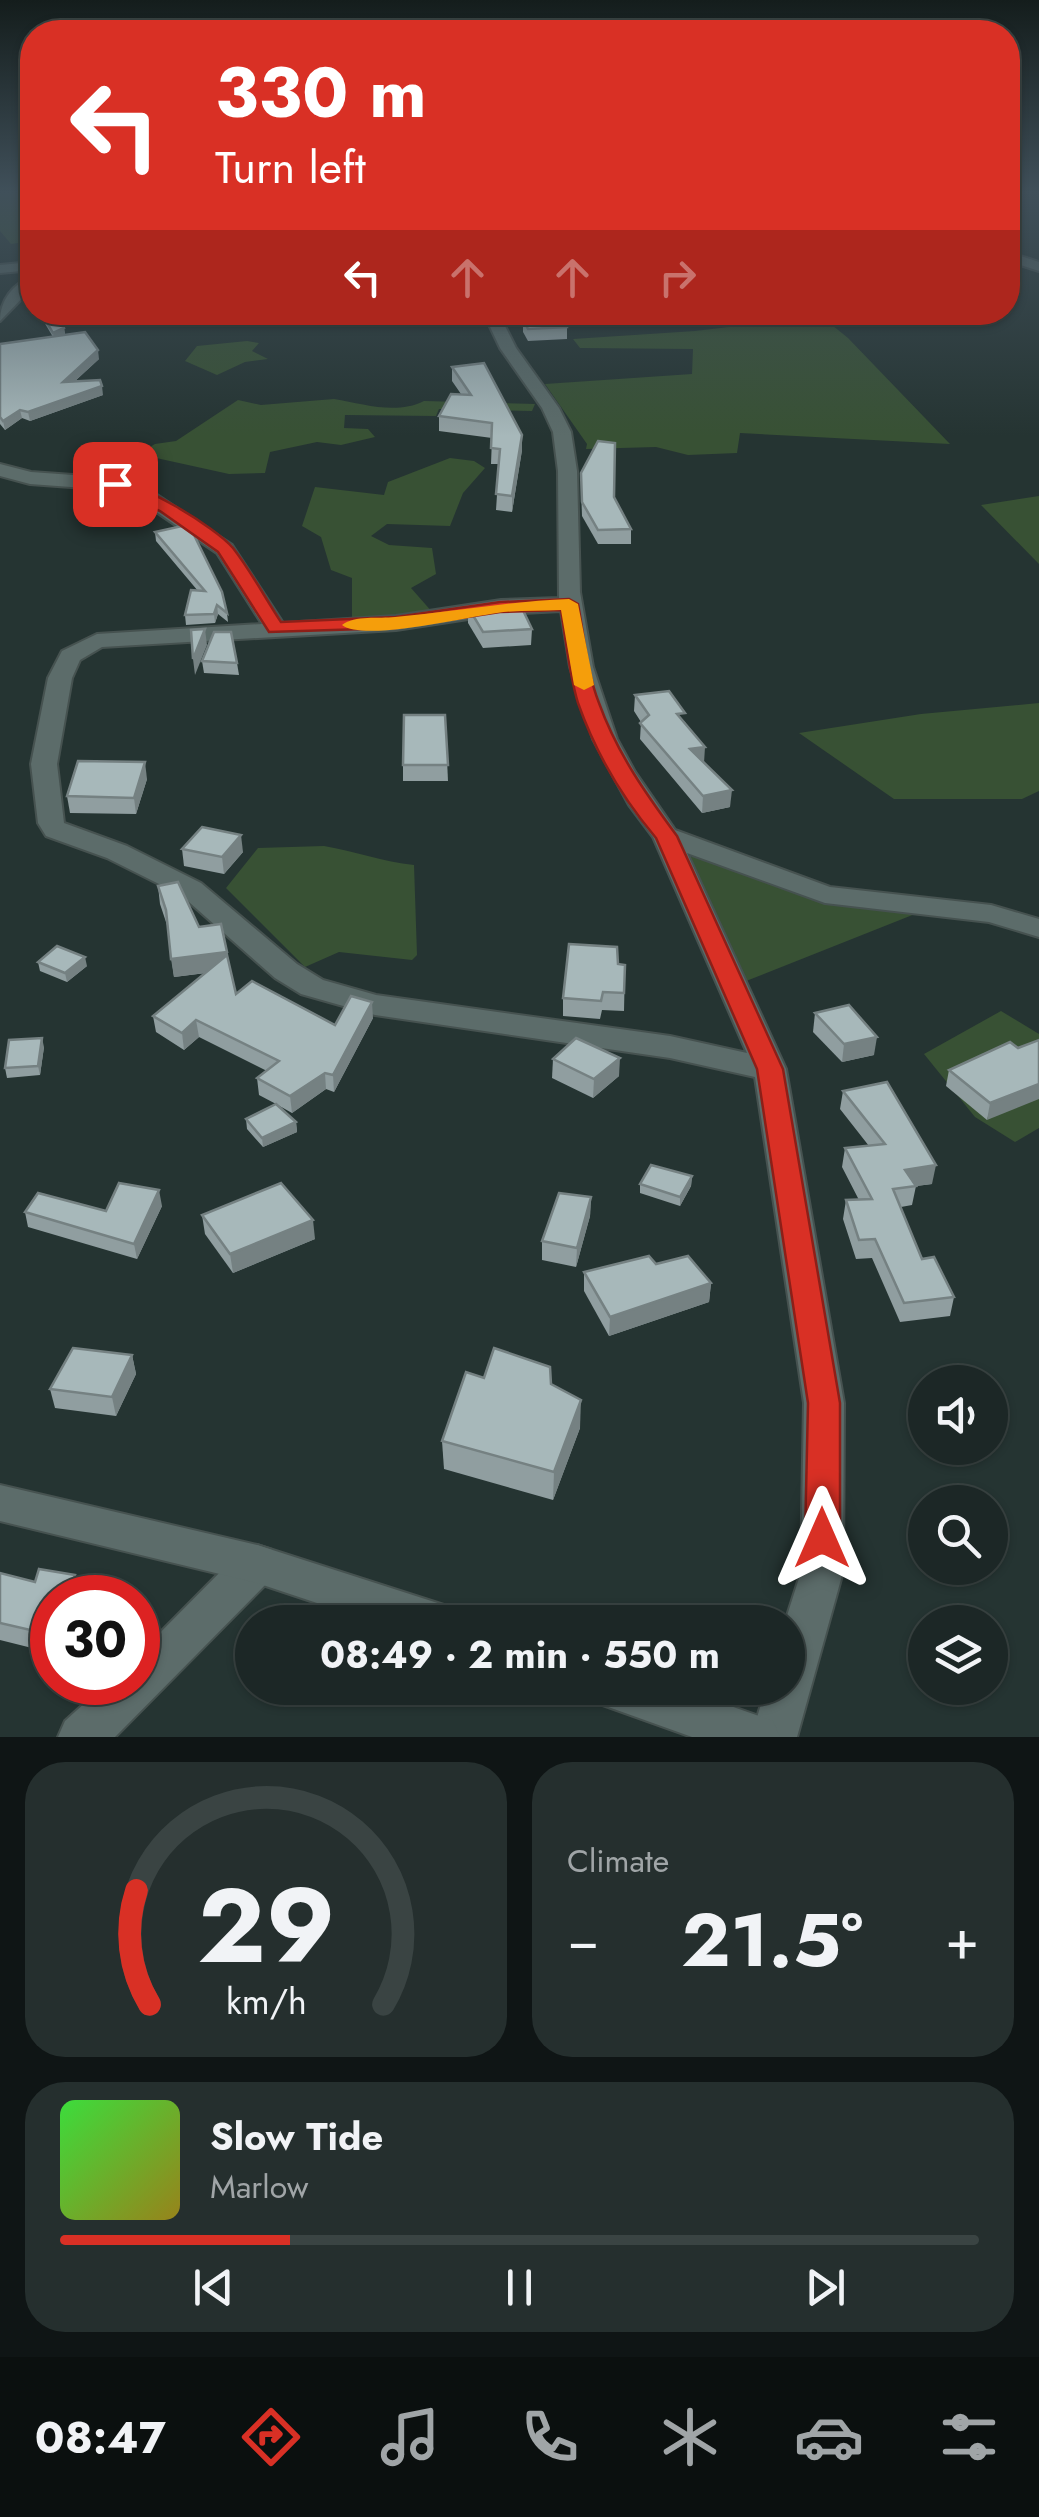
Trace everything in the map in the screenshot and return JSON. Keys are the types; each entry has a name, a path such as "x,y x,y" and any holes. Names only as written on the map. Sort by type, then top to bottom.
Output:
{"street":[{"path":"0,316 20,290"},
{"path":"496,325 509,350 552,410 565,445 569,604 587,700 612,756 666,836 770,1069 824,1403 822,1572 774,1737"},
{"path":"0,470 30,478 115,484 144,495 225,548 275,628"},
{"path":"569,604 500,607 396,623 97,641 70,656 60,678 44,764 50,824 55,830 117,852 192,889 286,972 312,987 376,1005 670,1047 770,1069"},
{"path":"666,836 826,894 991,914 1039,928"},
{"path":"0,1503 257,1564 382,1605"},
{"path":"81,1737 140,1684 257,1564"},
{"path":"650,1705 691,1726 757,1737"}],"green space":[{"path":"745,325 832,325 950,444 740,433 737,453 688,455 656,447 586,449 587,444 545,384 692,374 693,349 580,348 573,339"},
{"path":"259,343 252,351 268,359 245,362 217,375 185,361 197,346"},
{"path":"334,399 391,408 424,401 535,404 532,411 439,409 436,416 345,415 344,428 368,429 375,437 341,445 317,442 270,452 265,473 229,474 138,454 155,444 176,441 238,400 261,405"},
{"path":"450,458 474,461 485,468 463,493 450,526 387,524 371,536 389,545 432,548 436,574 411,588 433,613 352,631 352,578 331,570 321,537 302,526 315,487 384,495 388,482"},
{"path":"1039,496 1039,564 981,505"},
{"path":"1039,703 1039,791 1022,799 894,799 799,733 921,714"},
{"path":"324,846 414,865 417,955 412,960 339,952 305,967 226,888 258,848"},
{"path":"683,857 694,857 819,901 920,912 741,983"},
{"path":"1001,1011 1039,1034 1039,1128 1015,1142 975,1117 924,1054"}],"building":[{"path":"48,325 63,325 64,328 53,333"},
{"path":"526,325 567,327 528,329"},
{"path":"85,332 98,350 63,382 100,380 102,386 28,412 20,410 3,421 0,344"},
{"path":"484,363 522,435 512,496 496,494 500,449 491,448 492,423 439,416 451,394 471,395 452,367"},
{"path":"598,441 615,443 614,497 631,529 598,530 582,502 581,473"},
{"path":"182,526 194,535 222,592 227,613 217,605 214,614 185,615 191,590 205,591 155,532"},
{"path":"519,602 532,629 483,632 468,607"},
{"path":"205,629 193,659 191,630"},
{"path":"214,632 231,632 237,663 202,661"},
{"path":"669,691 685,713 677,714 705,747 690,749 732,790 703,796 640,723 649,715 635,695"},
{"path":"404,715 445,715 448,765 403,765"},
{"path":"78,761 145,762 134,798 67,796"},
{"path":"202,827 241,835 222,857 182,849"},
{"path":"178,882 199,927 221,924 227,952 171,959 166,910 158,886"},
{"path":"569,944 617,947 618,964 625,965 624,993 603,992 601,1001 563,998"},
{"path":"57,946 85,957 65,973 38,962"},
{"path":"227,955 236,994 252,981 335,1025 351,996 372,1002 333,1075 325,1073 290,1096 257,1078 279,1061 196,1020 182,1033 153,1016"},
{"path":"849,1005 877,1037 844,1044 815,1013"},
{"path":"42,1038 38,1066 5,1068 9,1040"},
{"path":"576,1038 620,1058 594,1079 553,1059"},
{"path":"1039,1040 1039,1084 990,1103 949,1070 1010,1042 1018,1048"},
{"path":"887,1082 936,1165 905,1170 916,1186 893,1189 922,1259 934,1257 954,1297 904,1303 875,1239 859,1240 846,1200 872,1199 845,1148 885,1144 843,1091"},
{"path":"276,1104 296,1122 262,1138 246,1119"},
{"path":"651,1165 692,1176 680,1197 640,1184"},
{"path":"119,1183 159,1190 134,1244 25,1212 38,1193 106,1211"},
{"path":"281,1183 313,1220 230,1254 202,1215"},
{"path":"559,1193 591,1197 577,1248 542,1241"},
{"path":"649,1256 656,1264 688,1256 711,1283 610,1317 584,1272"},
{"path":"73,1348 132,1355 112,1397 50,1389"},
{"path":"494,1348 550,1367 551,1384 581,1400 554,1472 442,1441 466,1372 484,1378"},
{"path":"39,1569 75,1575 37,1575"},
{"path":"0,1573 30,1581 30,1630 0,1623"}],"slow traffic":[{"path":"351,625 396,623 500,607 569,604 584,685"}],"route":[{"path":"115,484 144,495 225,548 275,628 396,623 500,607 569,604 587,700 612,756 666,836 770,1069 824,1403 822,1538"}]}
